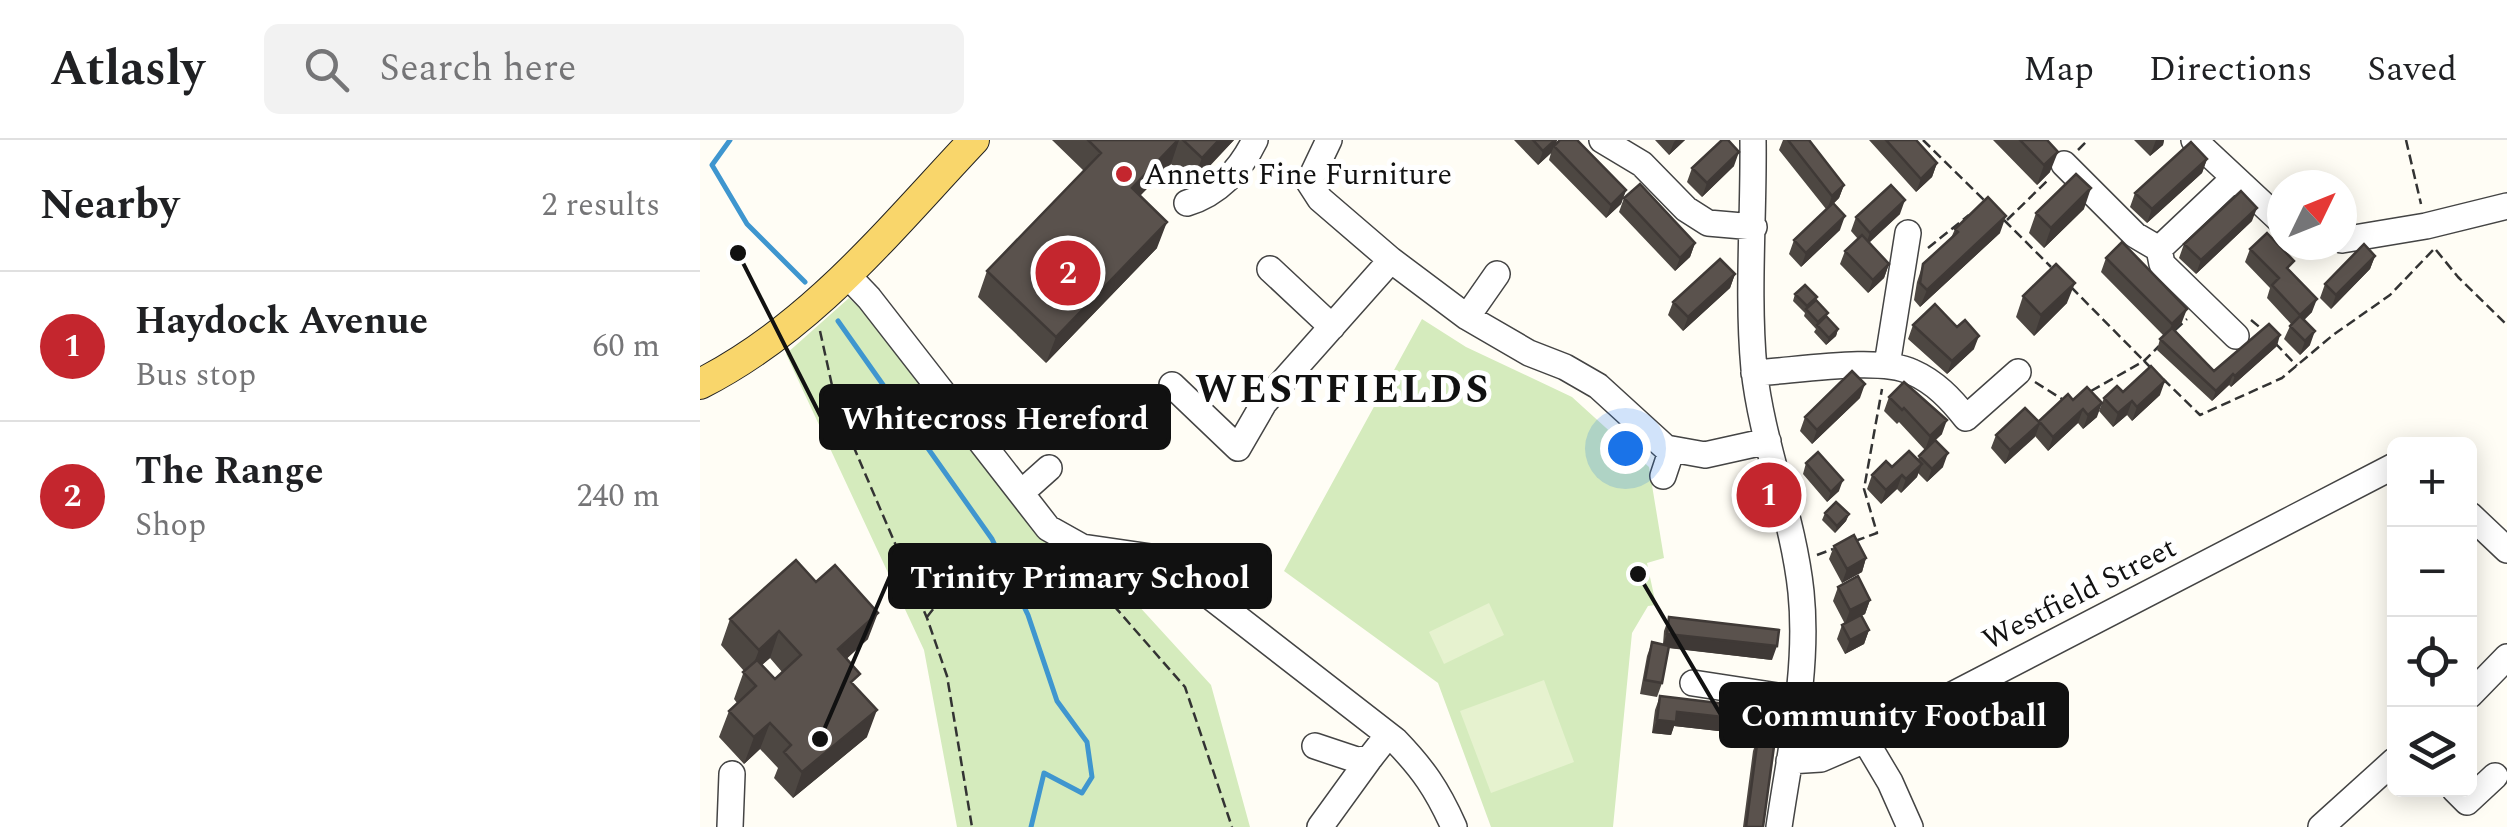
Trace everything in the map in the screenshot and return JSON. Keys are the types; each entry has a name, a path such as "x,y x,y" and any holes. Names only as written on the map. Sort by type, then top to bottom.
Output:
{"main road":[{"path":"700,384 754,356 807,315 974,140"}],"street":[{"path":"1187,202 1211,194 1237,169 1255,140"},
{"path":"1330,140 1309,182 1320,198 1390,260 1467,318 1529,354 1565,367 1598,386 1672,449 1705,455 1768,442"},
{"path":"1602,140 1642,164 1686,209 1708,223 1754,228"},
{"path":"1753,140 1754,373 1797,562 1802,634 1779,827"},
{"path":"2194,140 2267,209"},
{"path":"2064,164 2135,235 2158,248 2162,264 2236,336"},
{"path":"2158,248 2233,179"},
{"path":"2357,238 2507,206"},
{"path":"1886,364 1908,233"},
{"path":"1172,385 1245,456 1264,403 1390,260"},
{"path":"1270,268 1332,326"},
{"path":"1467,318 1498,274"},
{"path":"848,276 1048,528 1058,537 1089,549 1151,557 1185,577 1388,735 1424,770 1454,827"},
{"path":"1754,373 1886,364 1910,370 1936,385 1966,418 2018,372"},
{"path":"1664,476 1672,449"},
{"path":"1020,494 1049,468"},
{"name":"Westfield Street","path":"1788,761 1820,759 1864,740 2387,470"},
{"path":"2477,522 2507,550"},
{"path":"2477,690 2504,670"},
{"path":"1693,684 1797,698"},
{"path":"1320,827 1388,735"},
{"path":"1864,740 1890,782 1910,827"},
{"path":"1315,746 1357,760 1370,758"},
{"path":"2321,827 2387,767"},
{"path":"730,827 732,774"},
{"path":"2477,793 2495,776"}],"path":[{"path":"2006,221 2088,140"},
{"path":"2406,140 2435,248 2458,277 2507,325"},
{"path":"1902,268 1972,213"},
{"path":"2084,395 2144,361 2203,304"},
{"path":"807,315 822,332 837,408 947,676 972,827"},
{"path":"2236,336 2252,319 2264,331"},
{"path":"2275,342 2297,366"},
{"path":"1797,562 1877,533 1864,489 1886,364"},
{"path":"2018,372 2070,404"},
{"path":"1089,549 1086,567 1102,591 1185,686 1232,827"},
{"path":"926,618 972,569 1010,550"}],"green space":[{"path":"849,298 875,323 978,457 1094,557 1211,685 1250,827 957,827 924,650 786,354"},
{"path":"1422,319 1466,347 1572,397 1649,467 1664,558 1647,563 1656,605 1648,606 1632,633 1613,827 1491,827 1438,683 1284,571"},
{"path":"1489,603 1504,635 1444,664 1429,632"},
{"path":"1544,680 1574,762 1491,793 1460,711"}],"building":[{"path":"1088,140 1178,140 1132,188 1167,222 1056,337 987,271 1101,153"},
{"path":"1183,140 1219,140 1202,158"},
{"path":"1533,140 1555,140 1543,151"},
{"path":"1560,140 1577,140 1626,190 1611,205 1554,146"},
{"path":"1722,140 1728,140 1739,152 1707,183 1692,168"},
{"path":"1788,140 1809,140 1844,185 1832,196"},
{"path":"1886,140 1916,140 1937,163 1921,179"},
{"path":"2020,140 2047,140 2058,152 2044,165"},
{"path":"2191,142 2207,159 2152,209 2135,193"},
{"path":"2076,174 2091,188 2051,228 2036,213"},
{"path":"1640,184 1695,243 1680,258 1624,198"},
{"path":"1891,185 1905,200 1870,233 1856,217"},
{"path":"2241,191 2257,208 2201,260 2184,244"},
{"path":"1988,197 2006,216 1927,290 1920,283 1923,264"},
{"path":"1833,203 1845,216 1806,253 1794,240"},
{"path":"2267,233 2267,260 2293,260 2287,268 2317,299 2300,315 2272,285 2279,278 2250,249"},
{"path":"1862,235 1889,264 1873,280 1845,251"},
{"path":"2122,242 2187,309 2172,324 2106,258"},
{"path":"2364,244 2375,256 2336,295 2325,284 2348,260 2357,260 2357,251"},
{"path":"1720,259 1735,274 1688,317 1673,302"},
{"path":"2056,264 2075,283 2041,315 2023,296"},
{"path":"1805,285 1817,297 1807,306 1795,294"},
{"path":"1816,300 1828,313 1818,322 1806,309"},
{"path":"1935,304 1957,327 1965,320 1979,336 1952,361 1913,325"},
{"path":"1826,316 1838,329 1829,338 1817,325"},
{"path":"2300,316 2315,331 2305,341 2290,326"},
{"path":"2269,324 2280,335 2216,391 2160,339 2172,328 2214,371"},
{"path":"2151,366 2165,381 2137,407 2132,401 2118,413 2104,398 2117,386 2123,392"},
{"path":"1852,371 1865,384 1817,430 1805,417"},
{"path":"1904,382 1947,420 1930,436 1889,397"},
{"path":"2087,387 2102,403 2088,415 2083,409 2053,437 2039,421 2068,394 2073,400"},
{"path":"2025,408 2040,423 2010,450 1996,435"},
{"path":"1935,440 1948,453 1932,469 1919,456"},
{"path":"1909,451 1922,464 1886,490 1872,475 1886,461 1892,467"},
{"path":"1818,452 1843,480 1831,492 1806,463"},
{"path":"1836,502 1849,514 1837,526 1825,513"},
{"path":"1854,535 1866,558 1847,569 1834,546"},
{"path":"796,560 816,582 835,565 878,613 838,649 860,674 851,682 877,710 802,772 784,752 791,745 770,723 754,737 729,711 756,686 743,672 757,660 775,679 801,655 779,631 759,650 730,619"},
{"path":"1858,576 1870,600 1850,610 1838,587"},
{"path":"1861,615 1869,630 1850,640 1842,625"},
{"path":"1669,617 1779,630 1777,646 1667,634"},
{"path":"1652,642 1669,646 1662,683 1645,680"},
{"path":"1660,696 1769,709 1768,722 1677,712 1676,722 1657,720"},
{"path":"1758,737 1775,739 1763,827 1746,827"}],"waterway":[{"path":"730,140 712,165 747,224 805,282"},
{"path":"838,321 992,539 1028,615 1057,701 1087,742 1092,777 1082,793 1044,773 1031,827"}],"place":[{"name":"Annetts Fine Furniture","path":"1124,174"},
{"name":"Whitecross Hereford","path":"738,253"},
{"name":"The Range","path":"1068,273"},
{"name":"Haydock Avenue","path":"1769,495"},
{"name":"Community Football","path":"1638,574"},
{"name":"Trinity Primary School","path":"820,739"}],"district":[{"name":"WESTFIELDS","path":"1343,388"}]}
